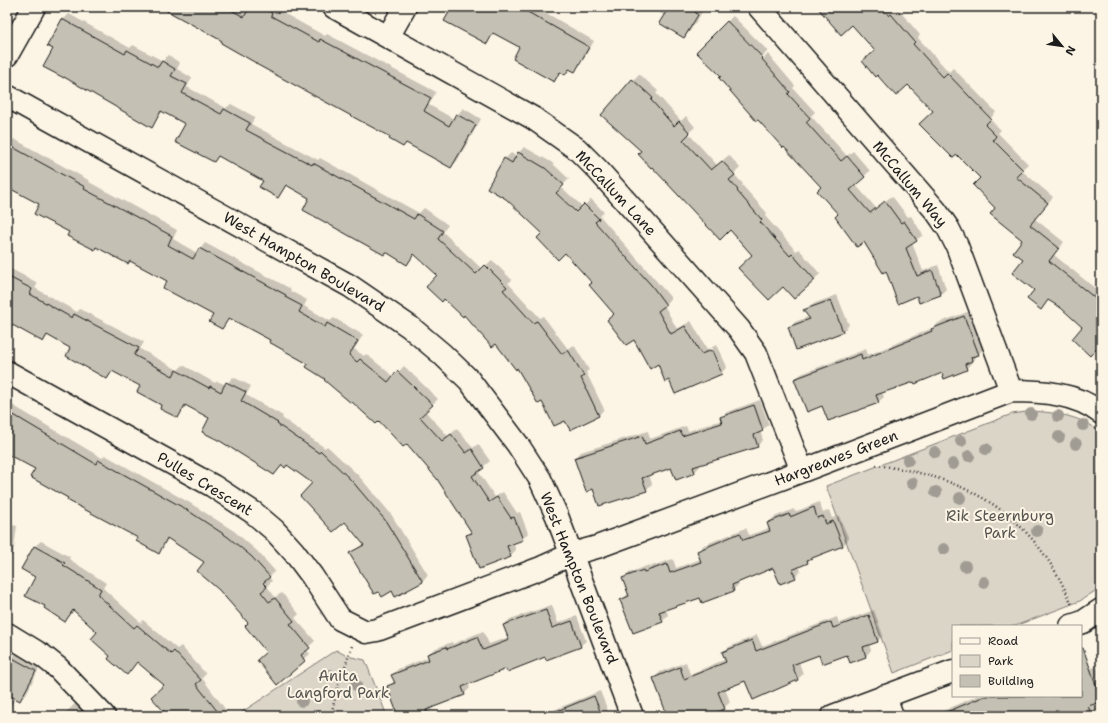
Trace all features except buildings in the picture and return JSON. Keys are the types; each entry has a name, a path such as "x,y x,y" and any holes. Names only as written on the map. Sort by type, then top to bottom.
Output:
{"street":[{"path":"7,55 34,7"},
{"name":"McCallum Lane","path":"334,7 533,118 557,133 577,149 598,170 739,328 756,353 802,471"},
{"path":"388,37 405,7"},
{"name":"McCallum Way","path":"759,7 936,211 948,228 957,246 1011,391"},
{"name":"West Hampton Boulevard","path":"7,96 350,286 410,327 442,354 469,380 518,445 540,479 572,554 632,716"},
{"name":"Pulles Crescent","path":"7,372 213,486 254,513 274,530 294,552 340,619 366,632 400,622 541,568 572,554"},
{"name":"Hargreaves Green","path":"572,554 604,544 802,471 1011,391 1037,390 1059,394 1079,401 1101,413"},
{"path":"7,634 43,656 58,668 104,716"},
{"path":"833,716 888,706 952,672"}],"path":[{"path":"871,464 926,474 947,480 981,496 996,506 1019,525 1036,544 1057,575 1073,608 1091,616"},
{"path":"331,716 336,693 350,653"}],"green space":[{"name":"Rik Steernburg Park","path":"1033,411 1060,414 1086,423 1101,433 1101,587 1080,601 1018,625 952,625 952,650 894,673 826,486 1012,414"},
{"name":"Anita Langford Park","path":"336,650 347,656 365,660 387,716 236,716"}]}
